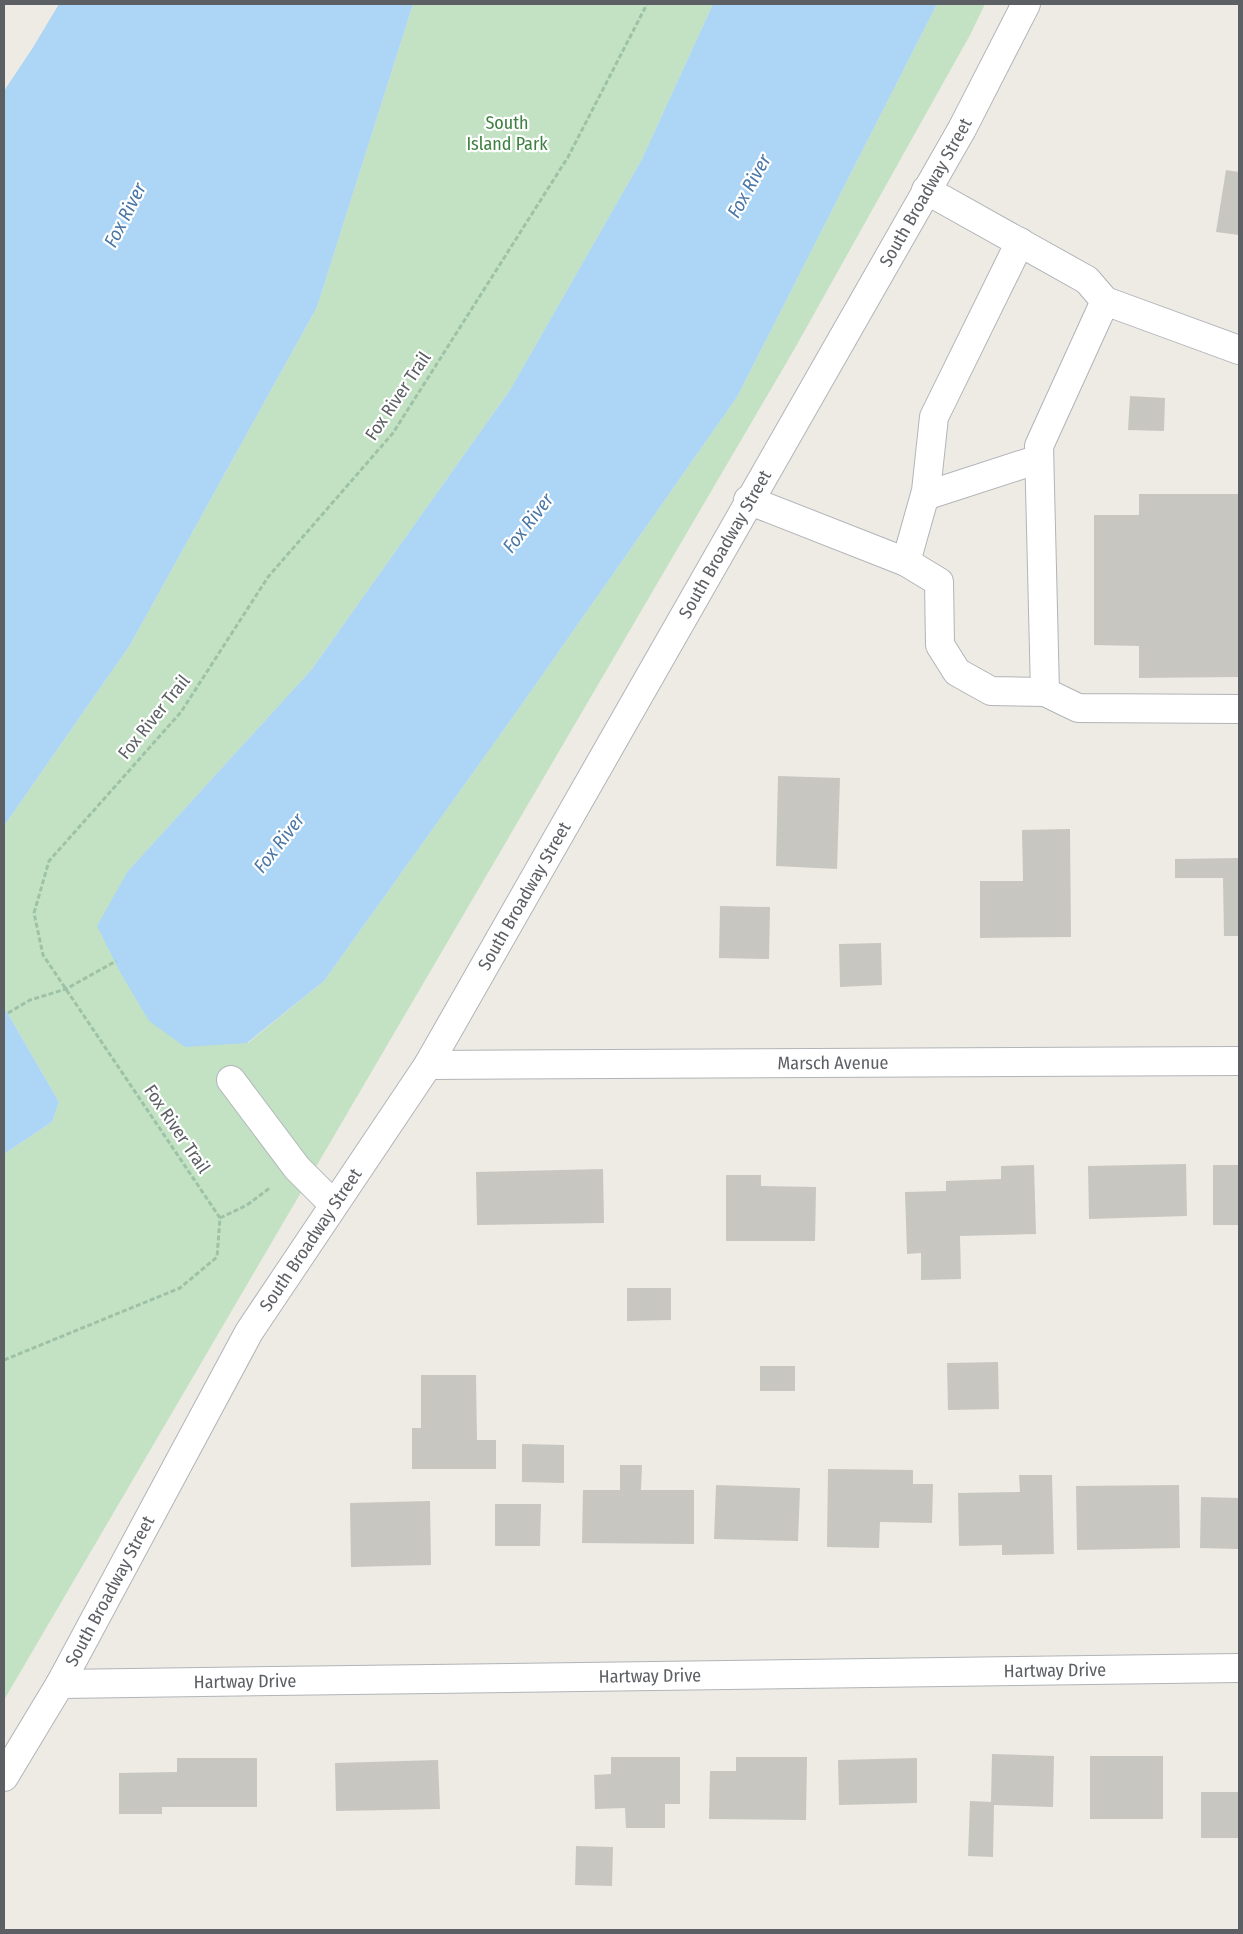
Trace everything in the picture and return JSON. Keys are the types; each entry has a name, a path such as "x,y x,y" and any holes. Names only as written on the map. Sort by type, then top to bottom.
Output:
{"street":[{"name":"South Broadway Street","path":"4,1777 60,1684 249,1332 333,1204 428,1065 748,500 962,129 1026,4"},
{"path":"926,190 1087,280 1105,300 1239,350"},
{"path":"906,562 924,496 934,417 1020,242"},
{"path":"1045,692 1039,446 1105,300"},
{"path":"924,496 1039,459"},
{"path":"748,500 906,562 939,582 940,645 957,672 991,691 1045,692 1078,708 1239,709"},
{"name":"Marsch Avenue","path":"428,1065 1239,1061"},
{"path":"231,1080 297,1168 333,1204"},
{"name":"Hartway Drive","path":"60,1684 1239,1668"}],"path":[{"name":"Fox River Trail","path":"220,1218 43,954 34,913 49,860 181,712 268,577 393,433 568,157 648,4"},
{"path":"8,1013 30,1000 66,989 116,961"},
{"path":"4,1360 180,1288 217,1257 220,1218 247,1205 297,1168"}],"green space":[{"name":"South Island Park","path":"413,4 713,4 642,159 510,390 312,669 128,871 116,961 120,972 248,1043 324,981 515,714 737,397 937,4 985,4 970,35 795,348 4,1700 4,1154 52,1122 59,1102 4,1007 4,826 130,645 317,307"}],"water":[{"name":"Fox River","path":"59,4 413,4 317,307 130,645 4,826 4,91"},
{"name":"Fox River","path":"713,4 937,4 737,397 515,714 324,981 247,1043 185,1047 149,1021 120,972 97,926 128,871 312,669 510,390 642,159"},
{"path":"4,1007 59,1102 52,1122 4,1154"}],"building":[{"path":"1226,170 1239,172 1239,235 1216,232"},
{"path":"1130,396 1165,398 1164,431 1128,430"},
{"path":"1139,494 1239,494 1239,677 1139,678 1139,646 1094,645 1094,515 1139,515"},
{"path":"778,776 840,778 837,869 776,866"},
{"path":"1070,829 1071,937 980,938 980,881 1023,881 1022,830"},
{"path":"1239,858 1239,936 1224,936 1223,878 1175,878 1175,859"},
{"path":"720,906 770,907 769,959 719,958"},
{"path":"881,943 882,985 840,987 839,944"},
{"path":"1186,1164 1187,1216 1089,1219 1088,1166"},
{"path":"1034,1165 1036,1234 960,1236 961,1279 921,1280 921,1253 907,1254 905,1192 946,1191 946,1181 1001,1179 1001,1166"},
{"path":"1213,1165 1239,1165 1239,1225 1213,1225"},
{"path":"603,1169 604,1223 477,1225 476,1172"},
{"path":"726,1175 761,1175 761,1186 816,1187 815,1241 726,1241"},
{"path":"627,1288 671,1288 671,1320 627,1321"},
{"path":"998,1362 999,1409 948,1410 947,1363"},
{"path":"760,1366 795,1366 795,1391 760,1391"},
{"path":"421,1375 476,1375 477,1440 496,1440 496,1469 412,1469 412,1428 421,1428"},
{"path":"522,1444 564,1445 564,1483 522,1482"},
{"path":"620,1465 642,1465 641,1490 694,1490 694,1544 582,1543 583,1490 620,1490"},
{"path":"828,1469 913,1470 913,1484 933,1484 932,1523 880,1522 879,1548 827,1547"},
{"path":"1019,1475 1052,1475 1054,1554 1002,1555 1002,1545 959,1546 958,1493 1020,1492"},
{"path":"716,1485 800,1488 798,1541 714,1539"},
{"path":"1179,1485 1180,1548 1077,1550 1076,1486"},
{"path":"1201,1497 1239,1498 1239,1549 1200,1548"},
{"path":"430,1501 431,1565 351,1567 350,1503"},
{"path":"495,1504 541,1504 540,1546 495,1546"},
{"path":"992,1754 1054,1756 1053,1807 994,1805 993,1857 968,1856 970,1801 991,1802"},
{"path":"1090,1756 1163,1756 1163,1819 1090,1819"},
{"path":"611,1757 680,1757 680,1804 665,1804 665,1828 626,1828 625,1808 595,1809 594,1775 611,1774"},
{"path":"736,1757 807,1757 806,1820 709,1819 710,1771 736,1771"},
{"path":"177,1758 257,1758 257,1807 162,1807 162,1814 119,1814 119,1773 177,1772"},
{"path":"917,1758 917,1803 839,1805 838,1760"},
{"path":"438,1760 440,1809 336,1811 335,1763"},
{"path":"1201,1792 1239,1792 1239,1838 1201,1838"},
{"path":"576,1846 613,1847 612,1886 575,1885"}]}
